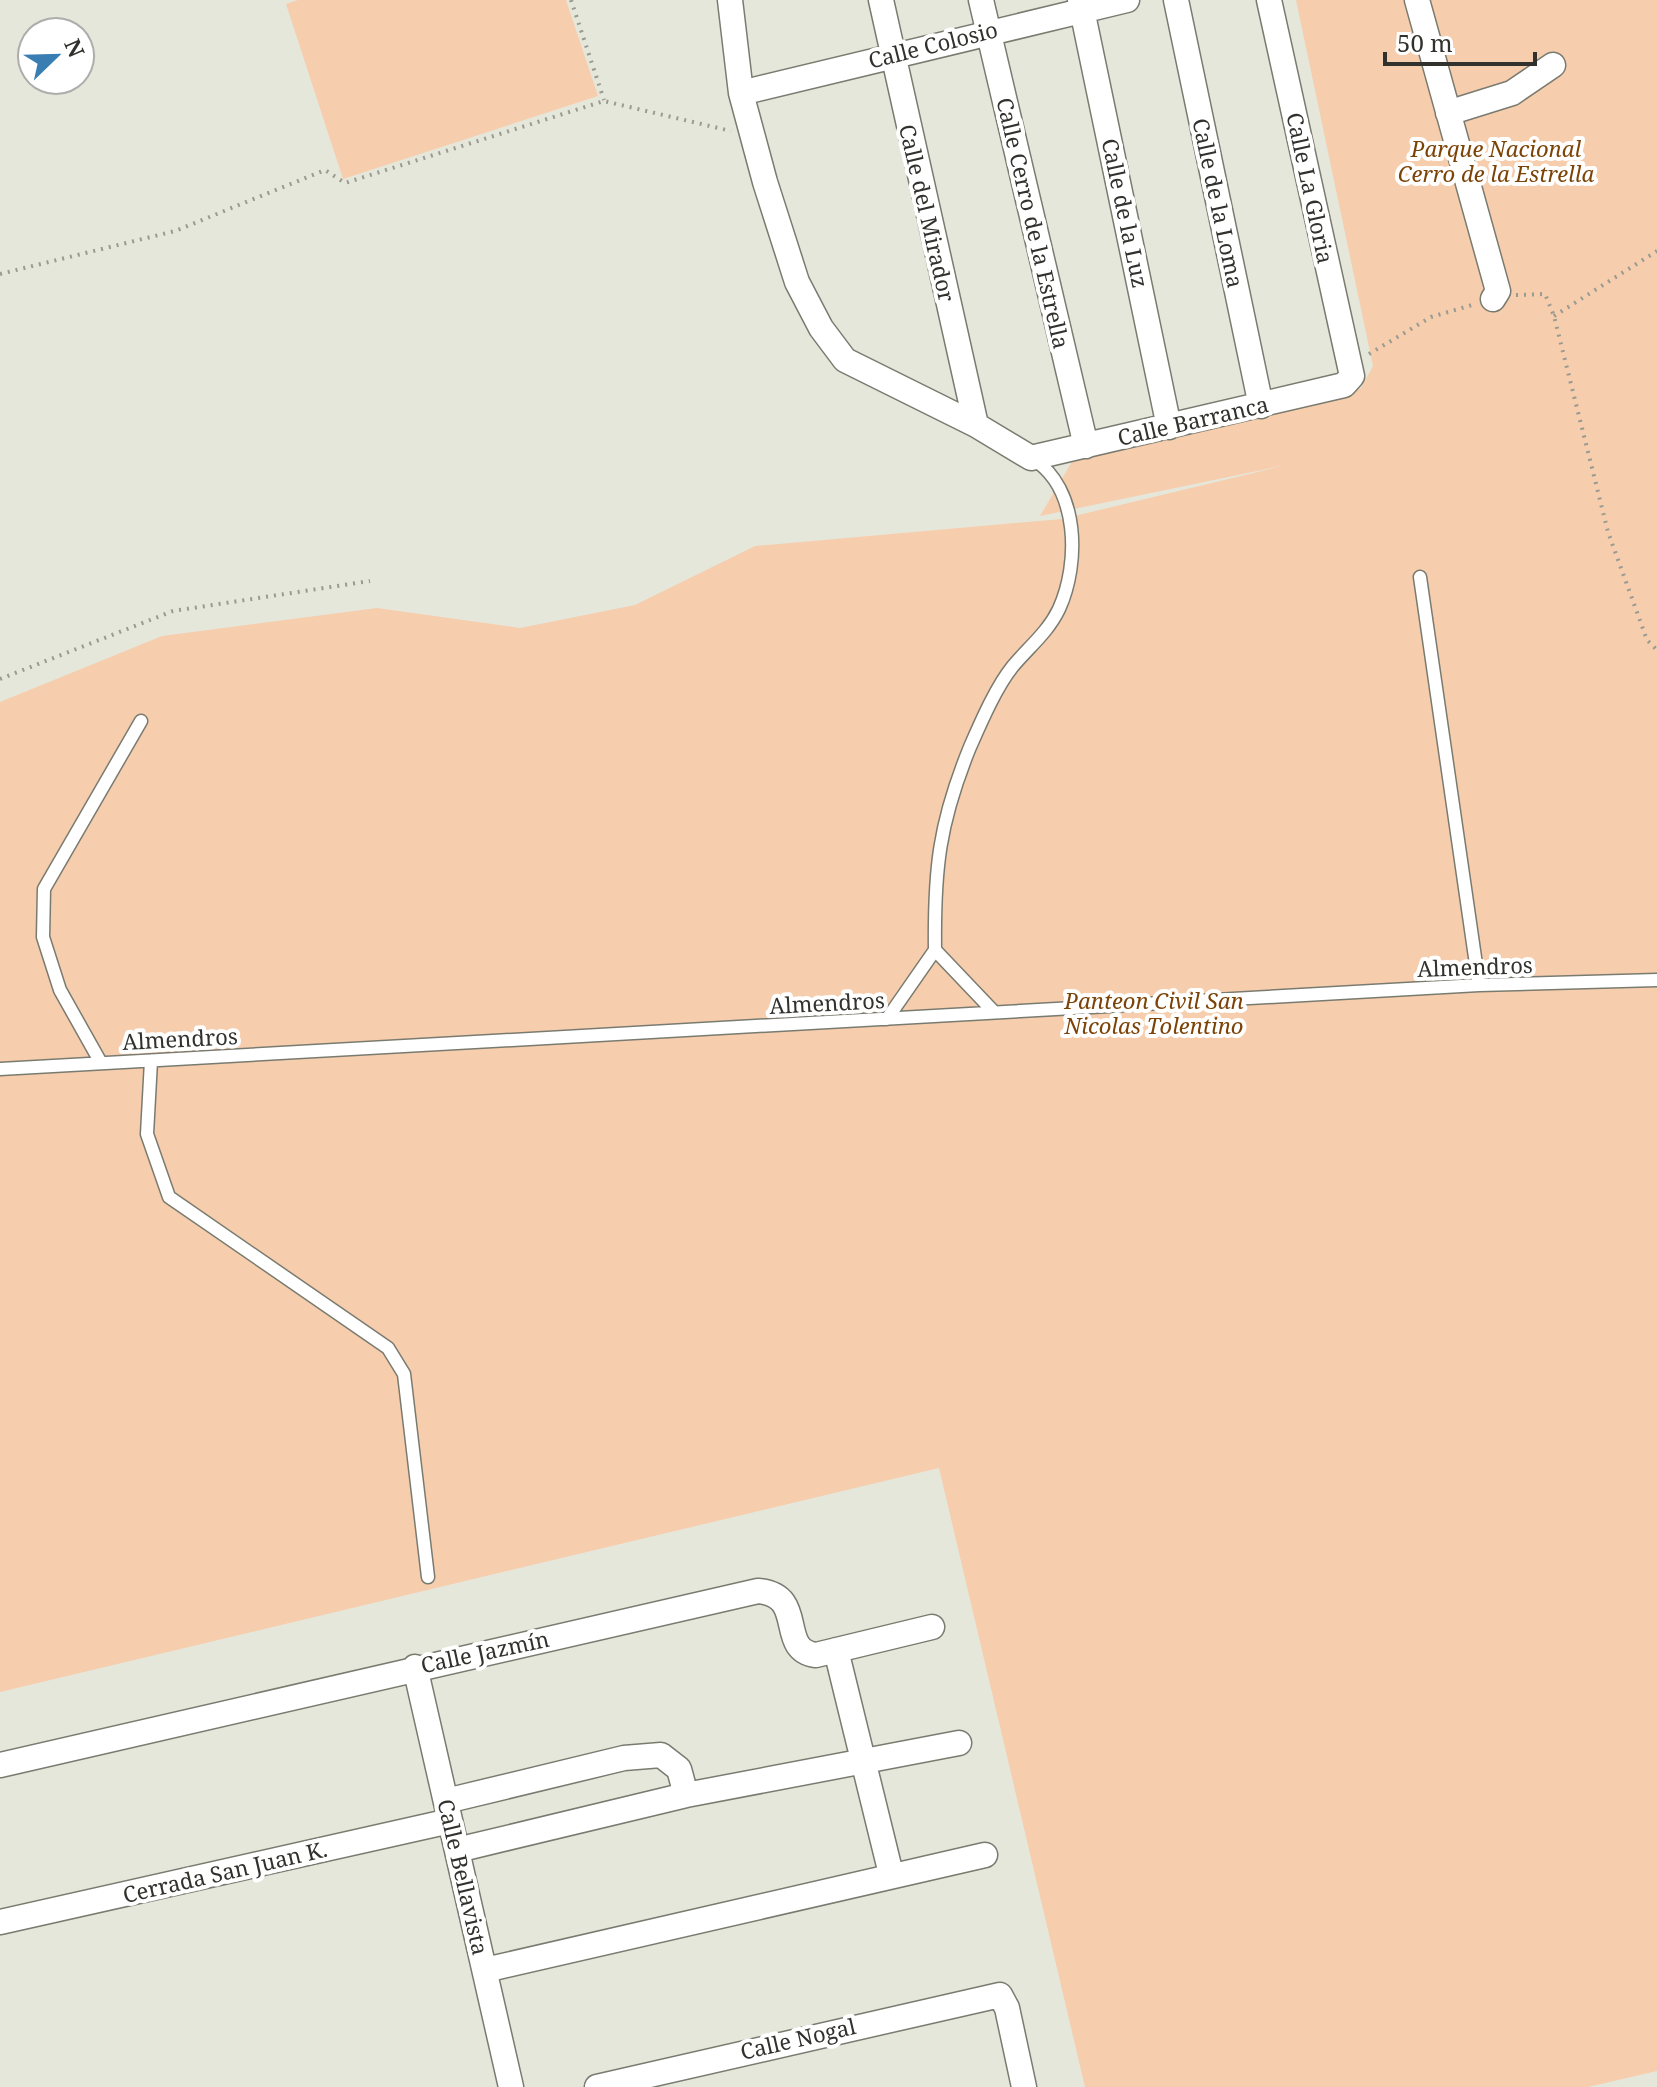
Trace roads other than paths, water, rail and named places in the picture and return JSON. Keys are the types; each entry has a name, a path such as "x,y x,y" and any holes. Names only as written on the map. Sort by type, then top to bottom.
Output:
{"street":[{"path":"730,0 741,93 753,137 797,282 821,328 845,360 976,425 1031,458"},
{"name":"Calle del Mirador","path":"881,0 976,425"},
{"name":"Calle Cerro de la Estrella","path":"981,0 1086,446"},
{"name":"Calle Colosio","path":"741,93 987,32 1081,5 1127,0"},
{"name":"Calle de la Loma","path":"1176,0 1261,406"},
{"name":"Calle La Gloria","path":"1269,0 1351,374"},
{"path":"1417,0 1498,291 1493,299"},
{"name":"Calle de la Luz","path":"1081,5 1169,427"},
{"path":"1448,113 1512,93 1553,65"},
{"name":"Calle Barranca","path":"1031,458 1344,385 1351,374"},
{"name":"Calle Jazmín","path":"0,1765 415,1667 758,1591 774,1593 785,1603 797,1647 803,1654 816,1655 932,1627"},
{"path":"836,1650 891,1874"},
{"name":"Calle Bellavista","path":"415,1667 511,2087"},
{"path":"457,1850 686,1795 959,1743"},
{"name":"Cerrada San Juan K.","path":"0,1922 448,1811 624,1758 661,1755 679,1769 686,1795"},
{"path":"485,1970 891,1874 985,1855"},
{"name":"Calle Nogal","path":"597,2087 1000,1995 1007,2008 1024,2087"}],"lane":[{"path":"887,1019 935,950 934,888 941,831 971,745 1011,669 1042,636 1059,607 1072,559 1070,512 1050,470 1031,458"},
{"path":"1420,577 1479,985"},
{"path":"101,1063 60,990 43,937 44,889 141,721"},
{"path":"935,950 994,1012"},
{"name":"Almendros","path":"0,1069 1479,985 1657,980"},
{"path":"151,1061 147,1134 169,1197 388,1348 404,1374 428,1577"}],"park label":[{"name":"Parque Nacional Cerro de la Estrella","path":"1496,162"},
{"name":"Panteon Civil San Nicolas Tolentino","path":"1154,1014"}]}
